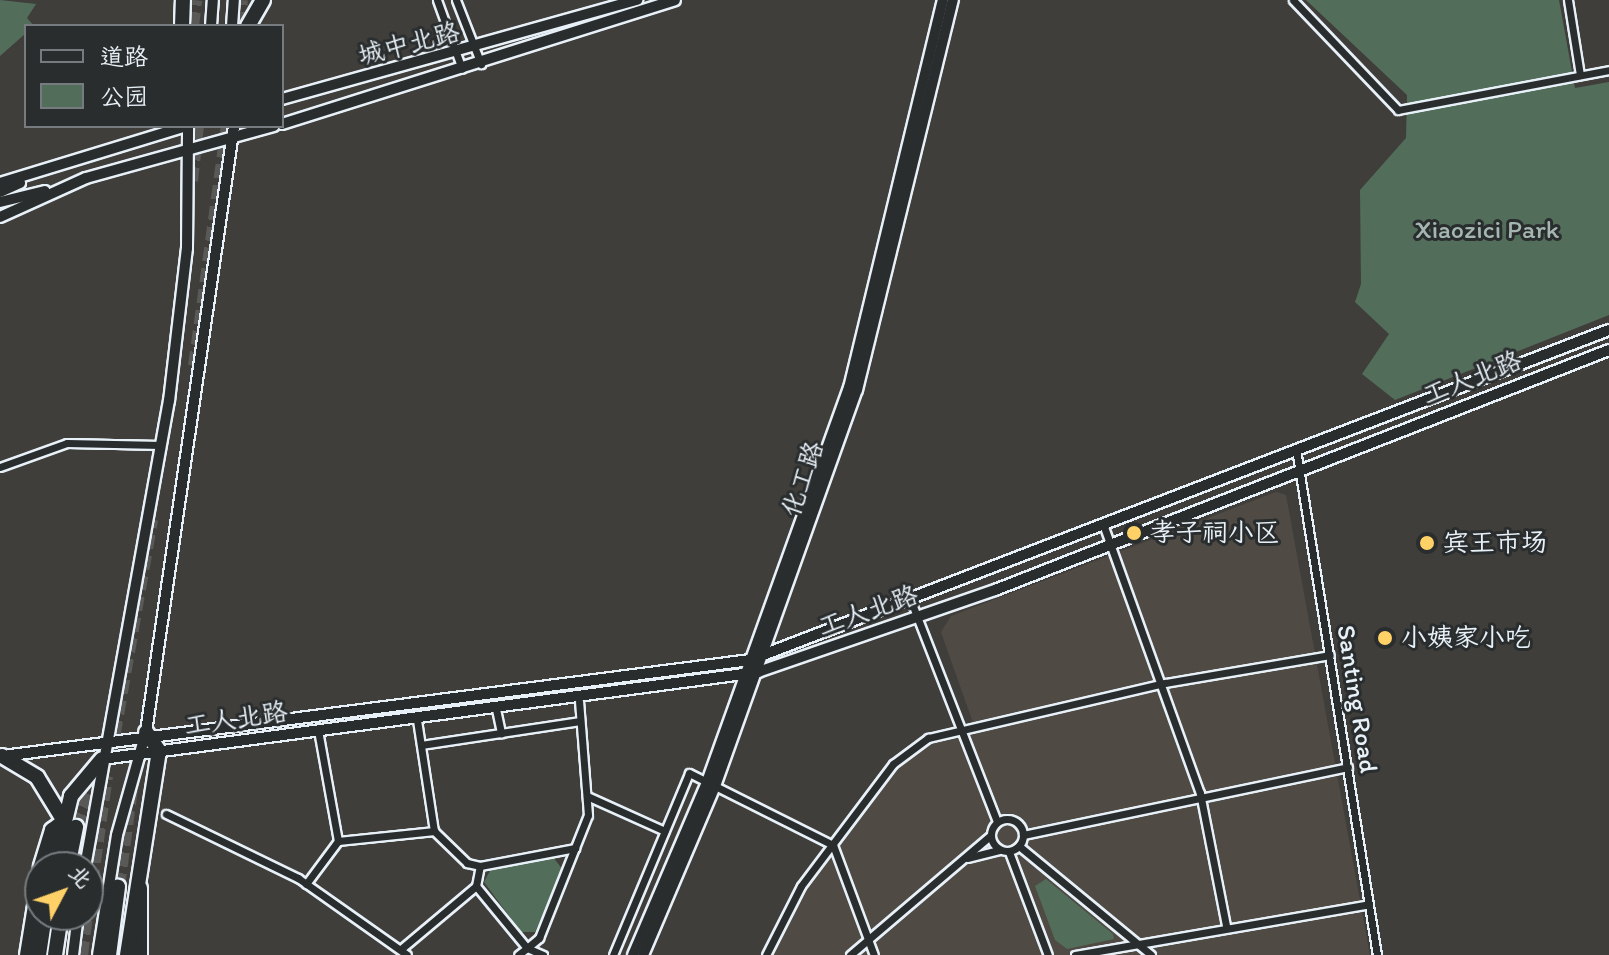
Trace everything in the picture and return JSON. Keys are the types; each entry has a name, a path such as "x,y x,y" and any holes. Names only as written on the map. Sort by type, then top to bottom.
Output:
{"highway":[{"path":"183,21 184,0"},
{"path":"249,24 263,0"},
{"path":"127,955 136,878 159,751 146,732"},
{"path":"1,756 37,777 70,824"},
{"path":"69,851 71,796 102,759"},
{"path":"46,851 52,830 70,824"},
{"path":"60,851 70,824"},
{"path":"136,878 145,917 140,955"},
{"path":"109,955 118,887"},
{"path":"27,955 31,931"},
{"path":"39,955 43,931"},
{"path":"55,955 59,931"}],"street":[{"path":"211,24 213,0"},
{"path":"232,24 234,0"},
{"path":"437,0 462,69"},
{"path":"456,0 481,64"},
{"name":"城中北路","path":"284,98 475,50 637,0"},
{"name":"城中北路","path":"284,123 481,64 675,0"},
{"name":"化工路","path":"752,673 750,660 849,388 943,0"},
{"name":"化工路","path":"643,955 752,673 765,654 857,390 953,0"},
{"path":"1293,0 1398,110 1609,70"},
{"path":"1568,0 1580,75"},
{"path":"0,183 182,128"},
{"path":"88,851 161,445 187,248 191,149 188,128"},
{"path":"98,955 134,755 146,732 234,128"},
{"path":"0,202 67,186 267,128"},
{"path":"0,192 48,170"},
{"path":"0,217 67,186"},
{"name":"工人北路","path":"1,756 146,732 439,704 750,660 911,601 1609,330"},
{"name":"工人北路","path":"102,759 318,730 579,701 752,673 918,618 1609,350"},
{"path":"0,467 67,443 161,445"},
{"name":"Santing Road","path":"1296,449 1297,470 1348,767 1365,905 1377,955"},
{"path":"1103,524 1165,683 1200,793 1226,926"},
{"path":"850,955 965,859 990,836 997,822 911,601"},
{"path":"766,955 801,886 909,749 961,730 1165,683 1330,655"},
{"path":"518,955 539,938 588,815 579,701"},
{"path":"496,709 501,733"},
{"path":"417,720 434,831 467,863 480,866 575,848"},
{"path":"421,745 580,721"},
{"path":"306,884 338,841 318,730"},
{"path":"1023,835 1200,793 1348,767"},
{"path":"613,955 689,773 833,845 864,943 874,955"},
{"name":"化工路","path":"633,955 711,784"},
{"path":"587,796 665,831"},
{"path":"166,814 306,884 404,952 476,886 480,866"},
{"path":"965,859 998,850 1009,852 1019,846 1023,835 1016,822 997,822"},
{"path":"338,841 434,831"},
{"path":"990,836 998,850"},
{"path":"1019,846 1151,955"},
{"path":"1009,852 1048,955"},
{"path":"476,886 527,948 543,955"},
{"path":"1075,955 1226,926 1365,905"},
{"path":"73,955 76,931"}],"shaded area":[{"path":"1276,492 1286,495 1370,955 769,955 795,902 897,770 923,746 977,734 941,632 951,616"}],"green space":[{"path":"0,0 36,4 27,18 32,24 24,24 24,35 0,56"},
{"name":"Xiaozici Park","path":"1306,0 1559,0 1575,88 1609,82 1609,315 1395,400 1362,374 1389,334 1355,302 1361,284 1360,190 1406,138 1407,95"},
{"path":"553,857 563,870 535,932 521,932 484,882 492,867"},
{"path":"1046,879 1113,934 1114,939 1067,949 1055,940 1035,886"}],"tunnel":[{"path":"192,24 195,0"},
{"path":"239,24 241,0"},
{"path":"191,181 197,128"},
{"path":"195,366 228,128"},
{"path":"110,755 151,520"},
{"path":"76,827 102,768"},
{"path":"95,851 106,776"},
{"path":"118,887 131,788"},
{"path":"81,955 84,931"}],"place":[{"name":"孝子祠小区","path":"1134,533"},
{"name":"宾王市场","path":"1427,543"},
{"name":"小姨家小吃","path":"1385,638"}]}
